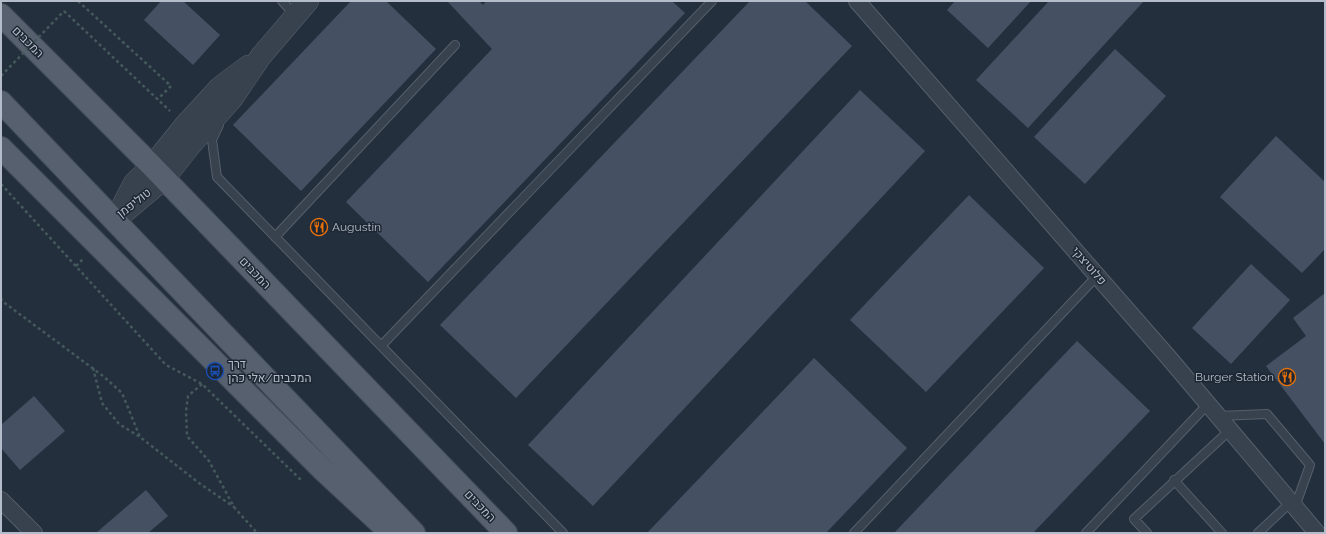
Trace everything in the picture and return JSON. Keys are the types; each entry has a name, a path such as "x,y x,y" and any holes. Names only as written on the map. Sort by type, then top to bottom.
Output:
{"main road":[{"name":"המכבים","path":"1,15 158,173 506,533"},
{"path":"1,102 414,533"},
{"path":"1,148 324,471 391,533"}],"street":[{"name":"פלוטיצקי","path":"857,1 1208,404 1317,533"},
{"name":"טוליפמן","path":"115,220 158,173 190,146 232,99 295,6"},
{"name":"טוליפמן","path":"158,173 185,125 220,87 261,56"},
{"path":"1,500 34,533"}],"lane":[{"path":"381,346 711,2"},
{"path":"275,237 455,45"},
{"path":"232,99 212,140 217,177 564,533"},
{"path":"854,533 1097,276"},
{"path":"1086,533 1208,404"},
{"path":"1218,416 1267,414 1310,465 1293,505 1258,533"},
{"path":"1147,533 1134,519 1174,480 1230,430"},
{"path":"1174,480 1222,533"}],"path":[{"path":"78,1 171,86 158,100"},
{"path":"1,76 64,11 185,125"},
{"path":"1,184 166,365 202,384 304,483"},
{"path":"1,300 93,368 122,393 140,437"},
{"path":"93,368 102,402 119,424 140,437 199,483 234,507"},
{"path":"202,384 188,396 186,411 187,436 209,461 234,507 257,533"}],"building":[{"path":"161,1 183,1 220,35 193,65 144,20"},
{"path":"351,1 386,1 436,49 301,191 233,125"},
{"path":"447,1 479,1 483,5 486,1 672,1 685,13 428,282 346,202 492,49"},
{"path":"750,1 805,1 852,46 516,398 440,325"},
{"path":"955,1 1031,1 988,48 947,10"},
{"path":"1049,1 1144,1 1028,128 976,80"},
{"path":"1115,49 1166,96 1085,184 1034,137"},
{"path":"860,90 925,151 593,506 528,445"},
{"path":"1276,136 1325,182 1325,249 1302,273 1220,197"},
{"path":"969,195 1044,268 926,392 850,320"},
{"path":"1251,264 1290,300 1231,364 1192,328"},
{"path":"1325,293 1325,444 1266,366 1306,336 1293,318"},
{"path":"1077,341 1150,411 1033,533 894,533"},
{"path":"814,358 907,448 826,533 647,533"},
{"path":"34,396 65,431 20,470 1,448 1,425"},
{"path":"146,490 168,516 148,533 96,533"}],"place":[{"name":"Augustin","path":"319,227"},
{"name":"דרך המכבים/אלי כהן","path":"215,371"},
{"name":"Burger Station","path":"1287,377"}]}
